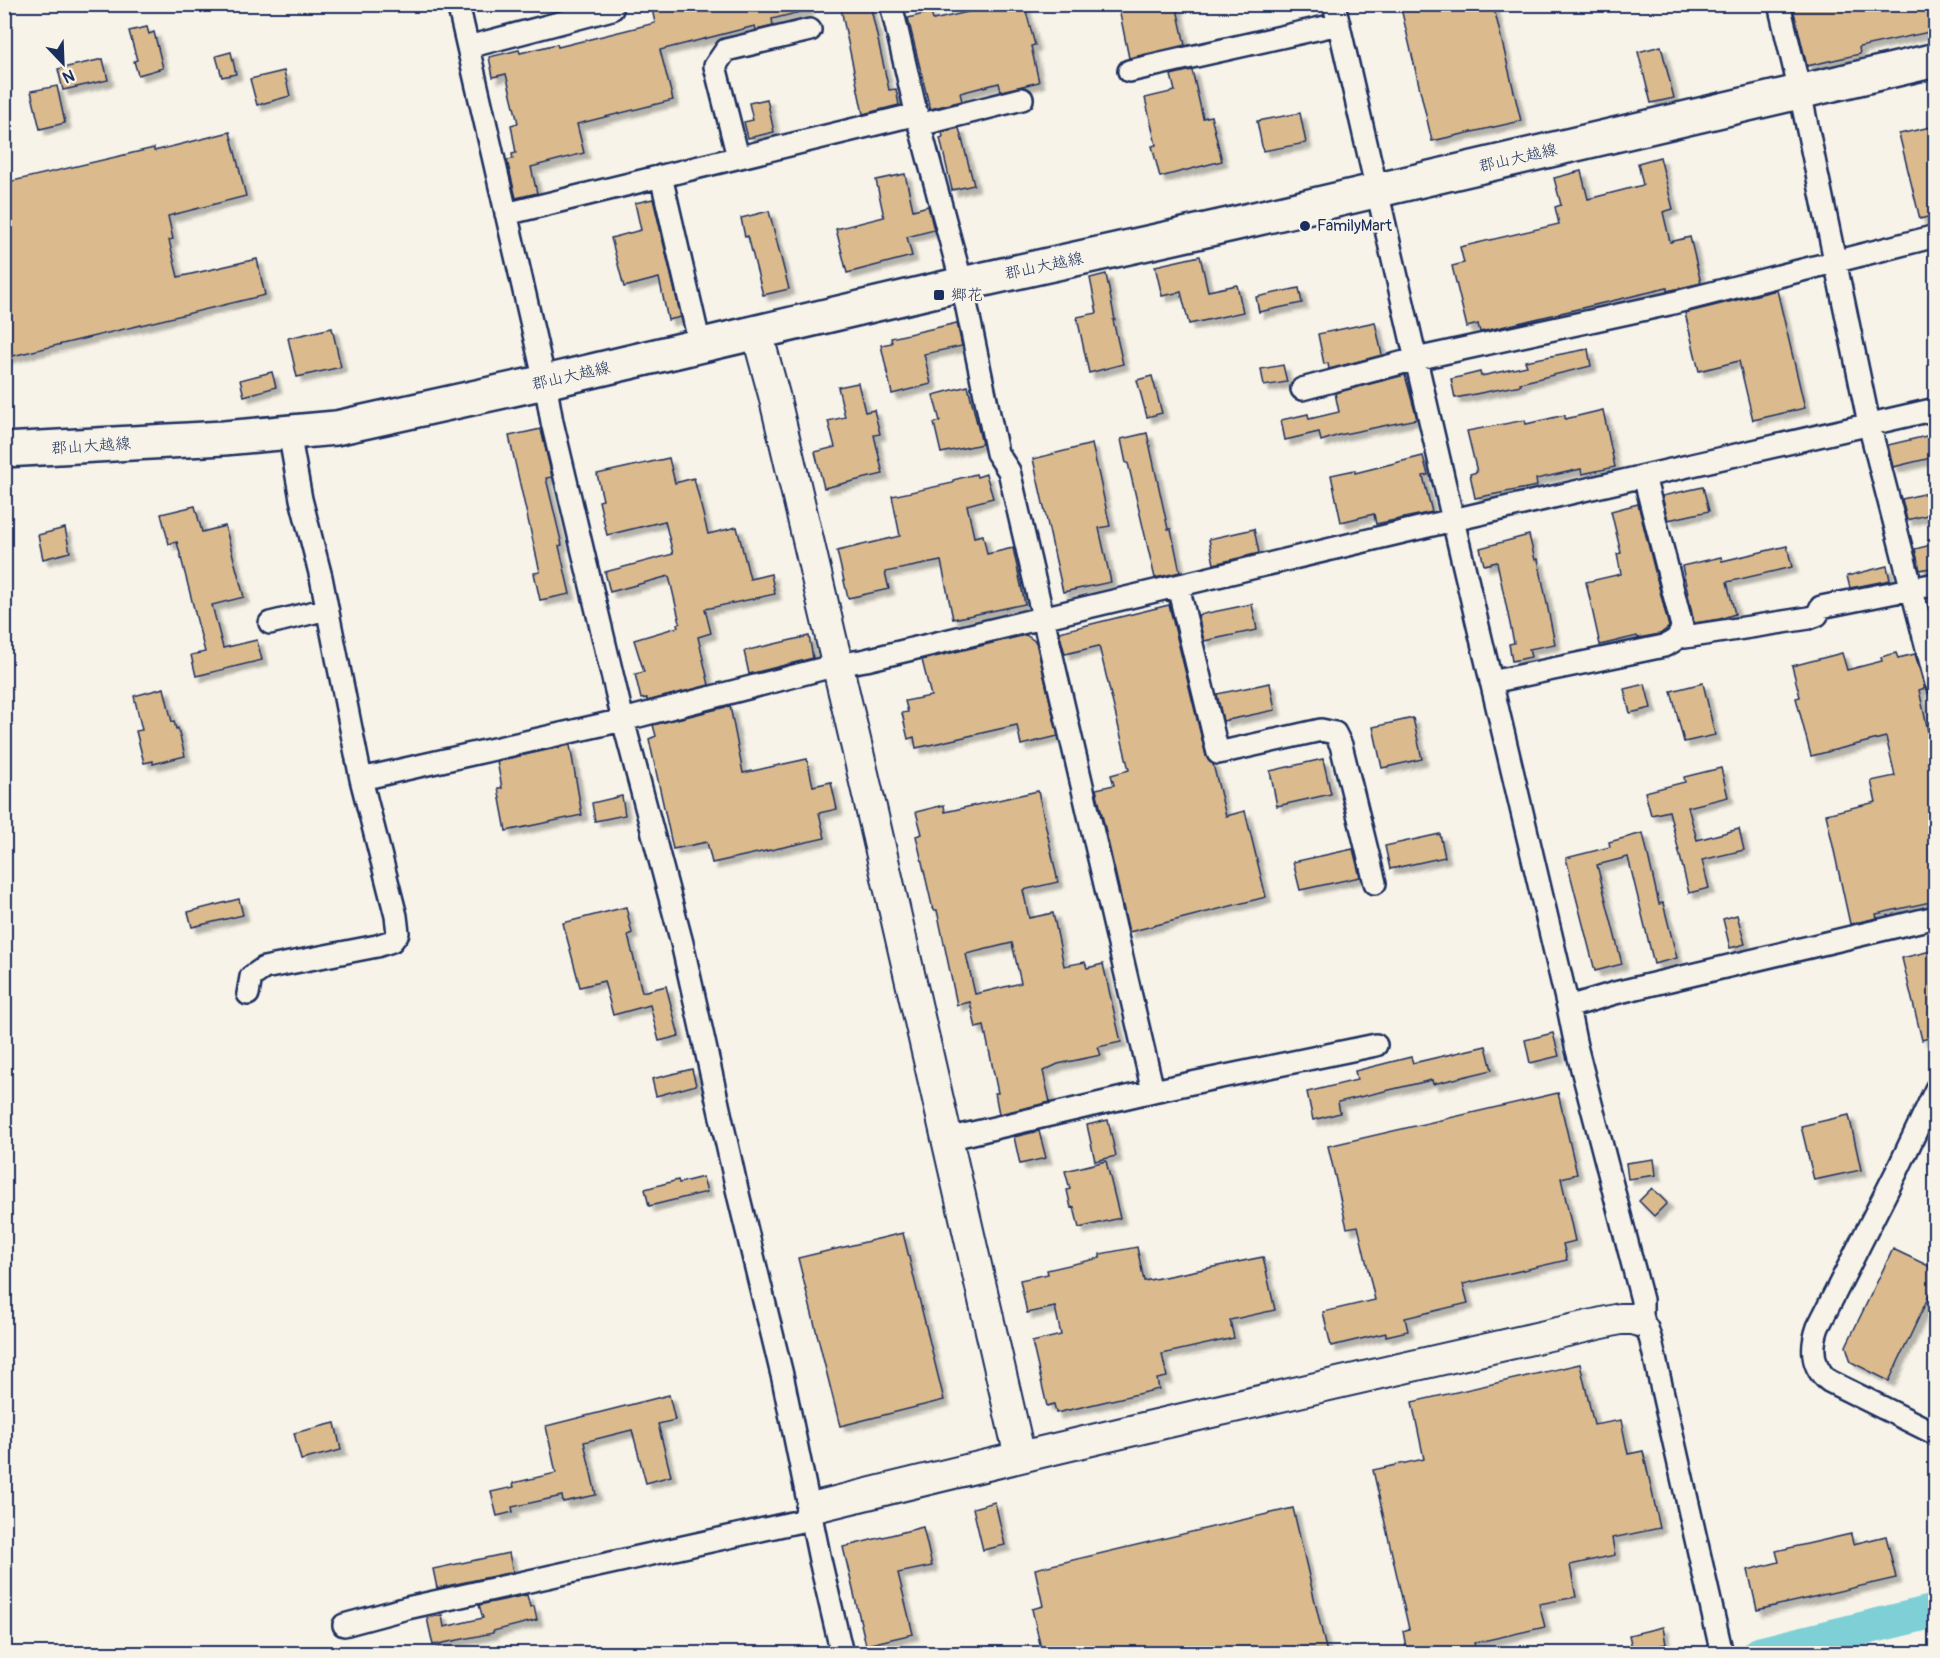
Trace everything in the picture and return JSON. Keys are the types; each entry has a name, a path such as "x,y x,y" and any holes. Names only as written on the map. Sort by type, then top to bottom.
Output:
{"main road":[{"name":"郡山大越線","path":"4,450 213,439 336,428 545,382 1935,60"}],"street":[{"path":"458,4 545,382 552,422 623,720 682,943 739,1198 783,1379 820,1560 842,1653"},
{"path":"468,47 612,9 611,4"},
{"path":"891,4 918,119 962,284 997,453 1009,471 1153,1091"},
{"path":"1779,4 1800,92 1869,424 1935,683"},
{"path":"1129,71 1337,14 1576,1046 1642,1300 1642,1316 1639,1321"},
{"path":"738,157 715,66 726,50 810,30"},
{"path":"506,214 738,157 1022,99"},
{"path":"661,176 700,345"},
{"path":"1302,389 1416,359 1669,304 1935,236"},
{"path":"757,333 779,417 1020,1457"},
{"path":"361,779 623,720 837,665 1935,409"},
{"path":"248,994 251,977 264,968 377,946 392,941 399,933 361,779 288,432"},
{"path":"1491,682 1665,646 1681,635 1682,626 1644,476"},
{"path":"1681,635 1685,637 1809,618 1817,615 1821,607 1935,584"},
{"path":"1178,586 1218,753 1321,730 1335,733 1341,745 1375,883"},
{"path":"270,623 327,609"},
{"path":"1568,1007 1935,917"},
{"path":"947,1139 1153,1091 1376,1046"},
{"path":"1935,1089 1898,1169 1818,1326 1812,1352 1819,1370 1829,1381 1935,1434"},
{"path":"344,1625 418,1605 801,1521 811,1508 1020,1457 1628,1319 1639,1321 1647,1328 1651,1341 1722,1653"}],"building":[{"path":"651,4 807,4 808,10 772,19 773,26 756,30 755,26 660,50 673,100 577,124 584,153 531,167 537,193 516,198 507,160 513,159 512,154 516,153 511,125 518,123 506,74 493,77 489,57 519,50 520,53 557,44 558,47 655,23"},
{"path":"840,4 870,4 889,90 896,89 899,105 863,114"},
{"path":"988,4 1024,4 1035,45 1031,46 1039,82 1001,91 999,83 960,93 962,101 930,109 908,18 931,12 933,20 989,7"},
{"path":"1118,4 1176,4 1185,45 1129,58"},
{"path":"1400,4 1493,4 1521,121 1432,141"},
{"path":"1792,4 1928,4 1934,31 1859,47 1860,54 1807,66"},
{"path":"147,27 149,34 154,32 163,68 138,75 134,61 137,60 129,31"},
{"path":"1661,46 1674,98 1651,103 1638,52"},
{"path":"231,52 236,74 222,77 216,56"},
{"path":"103,59 108,80 63,90 58,69"},
{"path":"1192,70 1203,118 1211,116 1222,161 1160,177 1152,146 1156,145 1145,98 1175,91 1171,75"},
{"path":"284,71 290,96 257,105 250,79"},
{"path":"57,86 65,123 40,129 31,91"},
{"path":"767,99 774,132 748,138 744,122 753,120 749,103"},
{"path":"1300,113 1306,143 1263,151 1257,121"},
{"path":"1935,126 1935,215 1920,219 1899,134"},
{"path":"959,128 974,185 952,190 940,138 943,137 942,132"},
{"path":"230,132 246,196 168,216 173,239 169,240 178,277 257,259 265,295 4,358 4,183 154,148 154,151"},
{"path":"1660,157 1673,209 1663,212 1670,242 1690,237 1701,283 1667,291 1667,288 1480,332 1478,324 1467,327 1452,266 1464,263 1460,247 1559,224 1555,207 1561,205 1554,178 1581,171 1588,199 1643,185 1638,163"},
{"path":"905,174 913,210 928,206 934,230 907,237 912,256 847,273 836,229 884,217 876,180"},
{"path":"653,199 681,317 668,320 659,278 624,287 611,238 641,230 635,203"},
{"path":"769,211 789,289 763,295 741,218"},
{"path":"1200,256 1208,291 1237,285 1243,312 1189,324 1181,292 1162,296 1155,266"},
{"path":"1106,274 1123,364 1089,373 1077,317 1097,313 1090,278"},
{"path":"1299,288 1302,303 1259,312 1256,297"},
{"path":"1777,290 1805,408 1753,420 1739,361 1699,371 1685,313"},
{"path":"1375,322 1382,355 1329,369 1328,363 1324,364 1318,334"},
{"path":"957,323 962,346 924,354 931,384 892,394 881,345 892,343 891,338"},
{"path":"332,328 341,367 297,377 288,338"},
{"path":"1588,349 1591,366 1520,383 1521,385 1455,398 1451,379 1480,372 1481,376 1527,366 1525,361"},
{"path":"1283,365 1287,382 1264,386 1261,369"},
{"path":"272,372 276,387 244,396 240,380"},
{"path":"1405,375 1417,419 1339,435 1321,441 1319,432 1285,440 1281,420 1308,414 1309,419 1339,412 1335,393"},
{"path":"1152,376 1162,413 1147,417 1137,380"},
{"path":"858,383 865,412 874,410 880,434 874,435 883,474 824,488 815,452 835,447 828,421 845,417 838,387"},
{"path":"968,386 982,444 941,453 934,423 940,421 933,395"},
{"path":"1603,410 1615,467 1582,474 1581,469 1536,479 1537,486 1475,498 1470,474 1477,472 1467,431 1525,420 1526,424 1565,415 1565,419"},
{"path":"541,429 552,477 546,478 562,545 559,546 570,594 540,600 534,573 540,572 509,436"},
{"path":"1147,433 1180,572 1155,578 1121,439"},
{"path":"1935,434 1935,457 1893,467 1888,445"},
{"path":"1092,444 1110,526 1099,528 1111,582 1063,592 1033,459"},
{"path":"1423,456 1428,475 1423,476 1432,512 1376,524 1374,514 1341,522 1331,475 1355,470 1355,473"},
{"path":"669,458 675,483 694,478 708,534 737,527 750,579 771,574 775,594 705,609 711,633 698,637 709,685 647,701 647,698 641,699 635,674 644,672 634,640 678,627 677,624 680,623 669,576 610,592 605,572 673,554 665,521 607,535 599,501 603,500 597,474"},
{"path":"976,474 977,477 986,474 993,498 967,505 974,537 983,535 987,554 1013,548 1025,604 953,619 941,561 885,572 889,589 848,598 837,551 900,536 892,496 953,483 953,480"},
{"path":"1703,487 1709,511 1668,520 1662,496"},
{"path":"1935,491 1935,513 1907,520 1902,499"},
{"path":"1638,504 1669,627 1660,634 1638,638 1637,636 1600,645 1586,582 1621,574 1617,554 1621,553 1611,511"},
{"path":"195,506 202,532 225,526 244,597 212,605 223,648 257,640 262,660 196,676 191,655 205,652 177,542 169,544 161,514"},
{"path":"65,528 70,552 43,559 38,535"},
{"path":"1254,529 1259,553 1214,564 1209,539"},
{"path":"1529,535 1535,560 1538,559 1555,644 1529,649 1531,657 1512,661 1509,644 1514,643 1497,562 1484,565 1480,548"},
{"path":"1935,544 1935,567 1920,570 1915,549"},
{"path":"1787,546 1792,567 1727,582 1735,614 1694,623 1682,566 1721,557 1722,561"},
{"path":"1887,566 1890,580 1850,588 1847,576"},
{"path":"1252,604 1257,630 1204,641 1198,615"},
{"path":"1169,605 1206,756 1213,764 1226,816 1245,811 1266,897 1129,932 1096,789 1114,785 1111,775 1129,770 1099,646 1065,654 1059,632"},
{"path":"1026,635 1036,642 1058,736 1021,745 1017,725 916,748 914,737 908,739 902,713 908,712 905,701 931,696 922,660"},
{"path":"809,636 813,658 749,674 744,651"},
{"path":"1842,653 1847,670 1882,661 1881,657 1896,653 1898,658 1915,654 1925,688 1919,690 1935,763 1935,901 1876,914 1877,918 1850,924 1826,814 1876,802 1871,781 1895,776 1886,737 1811,756 1796,698 1800,697 1792,666"},
{"path":"1270,683 1275,710 1223,721 1217,694"},
{"path":"1703,683 1715,735 1684,742 1671,691"},
{"path":"1645,684 1651,708 1630,713 1624,689"},
{"path":"164,688 172,722 174,721 176,729 178,728 185,756 153,764 153,761 144,763 136,731 142,730 134,696"},
{"path":"730,706 743,773 807,759 813,786 831,782 837,809 819,813 825,838 712,863 707,842 673,849 649,739 656,736 653,725"},
{"path":"1413,718 1422,759 1382,768 1373,727"},
{"path":"570,745 582,815 506,831 498,788 502,788 497,761"},
{"path":"1323,759 1331,794 1277,806 1270,771"},
{"path":"1721,768 1728,797 1688,807 1697,840 1739,829 1744,850 1702,860 1709,888 1689,893 1669,811 1651,815 1645,792 1685,782 1684,777"},
{"path":"1038,791 1058,882 1023,890 1029,918 1053,913 1064,966 1085,962 1087,968 1103,964 1121,1042 1098,1047 1101,1055 1058,1064 1043,1071 1050,1102 999,1114 995,1093 998,1093 984,1026 976,1028 970,1002 957,1005 937,910 933,910 916,836 922,834 916,812 944,805 945,812","holes":["1012,943 1021,983 975,994 966,954"]},
{"path":"622,796 625,815 595,821 592,803"},
{"path":"1643,833 1659,904 1663,903 1677,958 1654,964 1628,857 1597,865 1622,964 1595,971 1566,858 1610,847 1609,842"},
{"path":"1440,834 1445,857 1390,869 1385,846"},
{"path":"1353,849 1360,877 1300,890 1293,862"},
{"path":"239,899 243,915 192,927 188,912"},
{"path":"626,907 632,933 628,935 642,992 666,986 679,1036 659,1041 650,1005 613,1015 604,981 580,987 563,923"},
{"path":"1737,915 1745,944 1730,948 1723,919"},
{"path":"1935,950 1935,1036 1922,1040 1902,958"},
{"path":"1553,1033 1559,1056 1530,1063 1525,1040"},
{"path":"1486,1046 1492,1070 1433,1084 1432,1080 1338,1102 1340,1113 1313,1120 1307,1092 1357,1080 1355,1071 1411,1057 1413,1063"},
{"path":"692,1069 696,1085 656,1096 652,1079"},
{"path":"1558,1093 1577,1174 1561,1178 1575,1241 1563,1244 1567,1260 1463,1284 1468,1303 1405,1318 1408,1331 1386,1336 1386,1333 1331,1346 1323,1312 1375,1300 1358,1226 1347,1228 1328,1146"},
{"path":"1849,1115 1861,1170 1814,1180 1801,1126"},
{"path":"1108,1120 1116,1156 1095,1161 1087,1125"},
{"path":"1039,1131 1046,1158 1020,1164 1014,1137"},
{"path":"1654,1159 1656,1175 1628,1179 1626,1163"},
{"path":"1106,1161 1120,1218 1079,1228 1074,1207 1071,1208 1067,1190 1070,1189 1065,1171"},
{"path":"703,1177 707,1192 649,1206 645,1189 678,1180 679,1183"},
{"path":"1652,1188 1667,1203 1654,1216 1639,1201"},
{"path":"903,1233 944,1400 840,1426 798,1258"},
{"path":"1137,1247 1144,1281 1263,1257 1275,1310 1230,1320 1234,1338 1162,1354 1167,1377 1157,1379 1159,1389 1056,1413 1054,1404 1047,1406 1032,1342 1061,1335 1055,1307 1027,1313 1020,1280 1048,1274 1047,1270 1100,1258 1100,1254"},
{"path":"1893,1249 1935,1269 1935,1283 1889,1381 1851,1362 1846,1346"},
{"path":"1580,1364 1594,1425 1621,1420 1628,1454 1643,1451 1660,1528 1612,1538 1615,1555 1570,1565 1576,1597 1539,1604 1545,1627 1474,1643 1476,1653 1407,1653 1403,1631 1409,1629 1373,1470 1424,1459 1412,1402"},
{"path":"669,1395 675,1420 658,1424 671,1476 646,1483 632,1430 584,1442 596,1495 563,1502 562,1496 512,1507 513,1512 497,1516 491,1492 514,1487 513,1483 556,1473 546,1426"},
{"path":"335,1423 341,1450 301,1460 294,1433"},
{"path":"995,1502 1005,1545 983,1550 973,1508"},
{"path":"1293,1508 1327,1653 1042,1653 1032,1609 1043,1606 1035,1569"},
{"path":"923,1527 932,1566 898,1573 913,1634 866,1645 843,1547"},
{"path":"1851,1534 1853,1544 1886,1536 1896,1578 1757,1610 1748,1570 1779,1562 1776,1551"},
{"path":"509,1553 513,1572 437,1588 433,1569"},
{"path":"527,1595 530,1607 534,1606 537,1620 493,1631 493,1633 433,1645 427,1618 442,1615 444,1627 483,1618 479,1605"},
{"path":"1663,1627 1666,1644 1633,1652 1629,1635"}],"waterway":[{"path":"1758,1654 1936,1611"}],"place":[{"name":"FamilyMart","path":"1305,226"},
{"name":"郷花","path":"939,295"}]}
